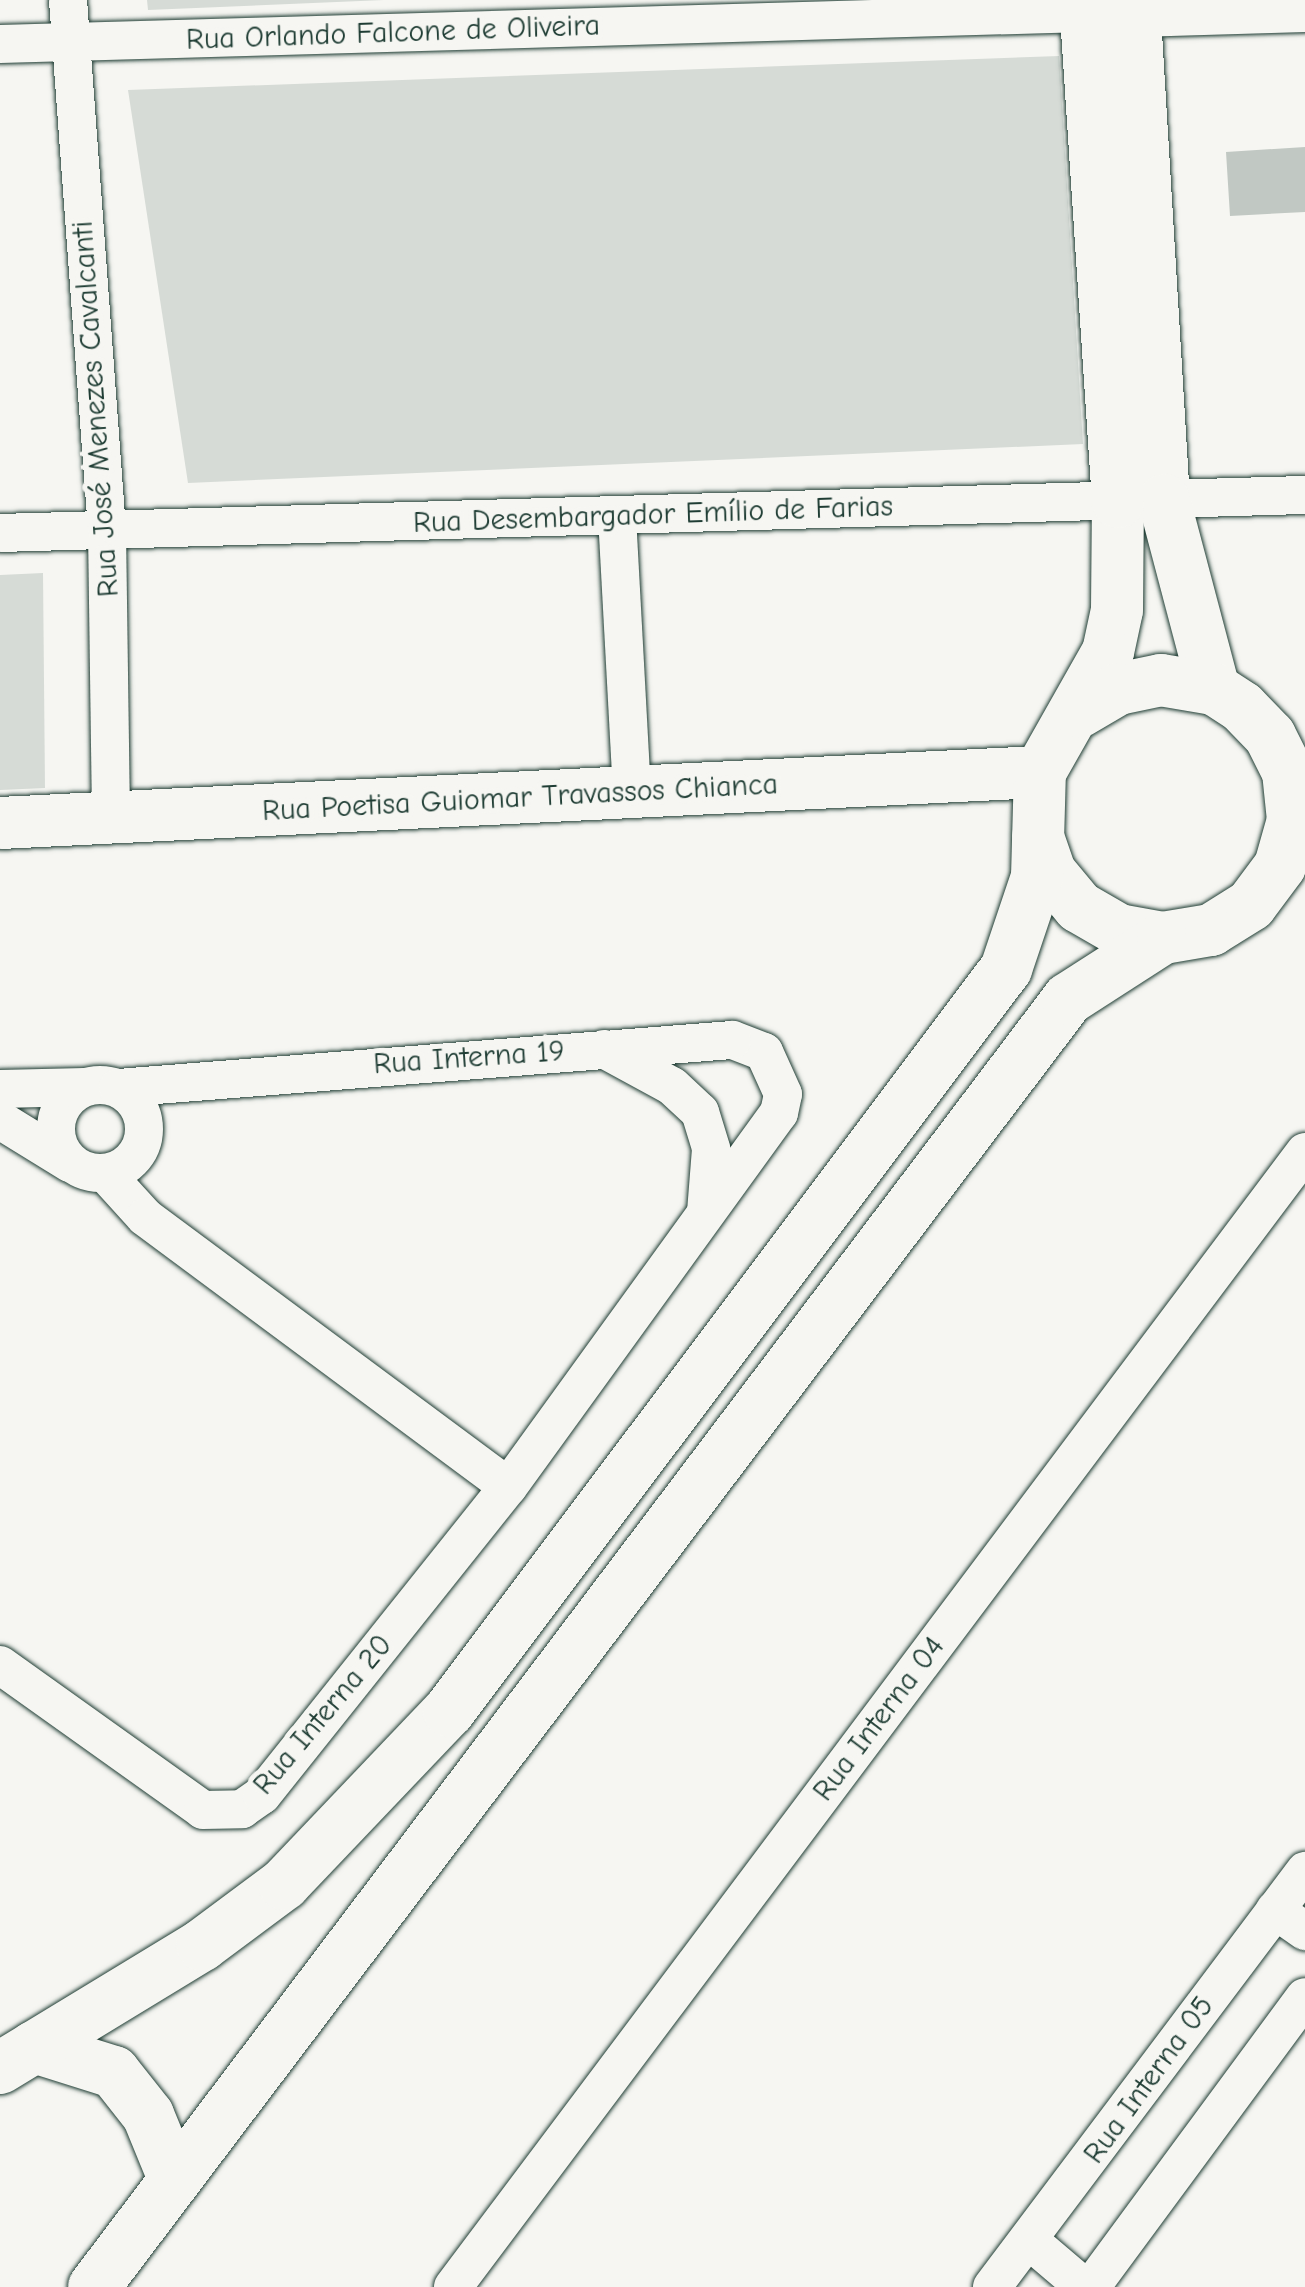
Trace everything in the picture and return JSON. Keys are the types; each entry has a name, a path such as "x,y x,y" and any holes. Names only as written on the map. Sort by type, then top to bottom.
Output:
{"main road":[{"path":"17,2057 202,1945 284,1884 449,1711 983,1007 1026,922 1037,878 1040,772 1079,712 1108,652 1141,501 1110,8"},
{"path":"1036,830 1050,872 1079,908 1118,930 1163,938 1210,930 1251,905 1280,866 1293,820 1297,772 1270,736 1214,688 1141,501"},
{"path":"1079,712 1118,689 1162,680 1214,688"},
{"name":"Rua Poetisa Guiomar Travassos Chianca","path":"0,823 1040,772"},
{"path":"94,2287 172,2176 1068,1000 1163,938"},
{"path":"17,2057 114,2072 148,2115 172,2176"}],"street":[{"name":"Rua José Menezes Cavalcanti","path":"68,0 107,530 111,820"},
{"name":"Rua Orlando Falcone de Oliveira","path":"0,44 1110,8 1305,13"},
{"name":"Rua Desembargador Emílio de Farias","path":"0,533 1305,495"},
{"path":"617,516 632,793"},
{"name":"Rua Interna 19","path":"0,1089 101,1087 205,1076 732,1040"},
{"name":"Rua Interna 20","path":"0,1665 202,1810 242,1809 262,1795 508,1487 779,1113 783,1094 764,1052 732,1040"},
{"path":"604,1048 672,1086 700,1112 711,1150 706,1214"},
{"path":"114,1156 205,1076"},
{"path":"114,1156 136,1102 101,1087 55,1122 114,1156 145,1217 508,1487"},
{"path":"0,1120 114,1156"},
{"name":"Rua Interna 04","path":"452,2287 1305,1152"},
{"name":"Rua Interna 05","path":"992,2287 1290,1920 1305,1871"},
{"path":"1030,2241 1088,2287 1305,1997"}],"shaded area":[{"path":"147,0 384,0 148,10"},
{"path":"1059,56 1083,444 188,483 128,90"},
{"path":"43,573 45,788 0,790 0,575"}],"building":[{"path":"1305,147 1305,212 1230,216 1226,152"}]}
